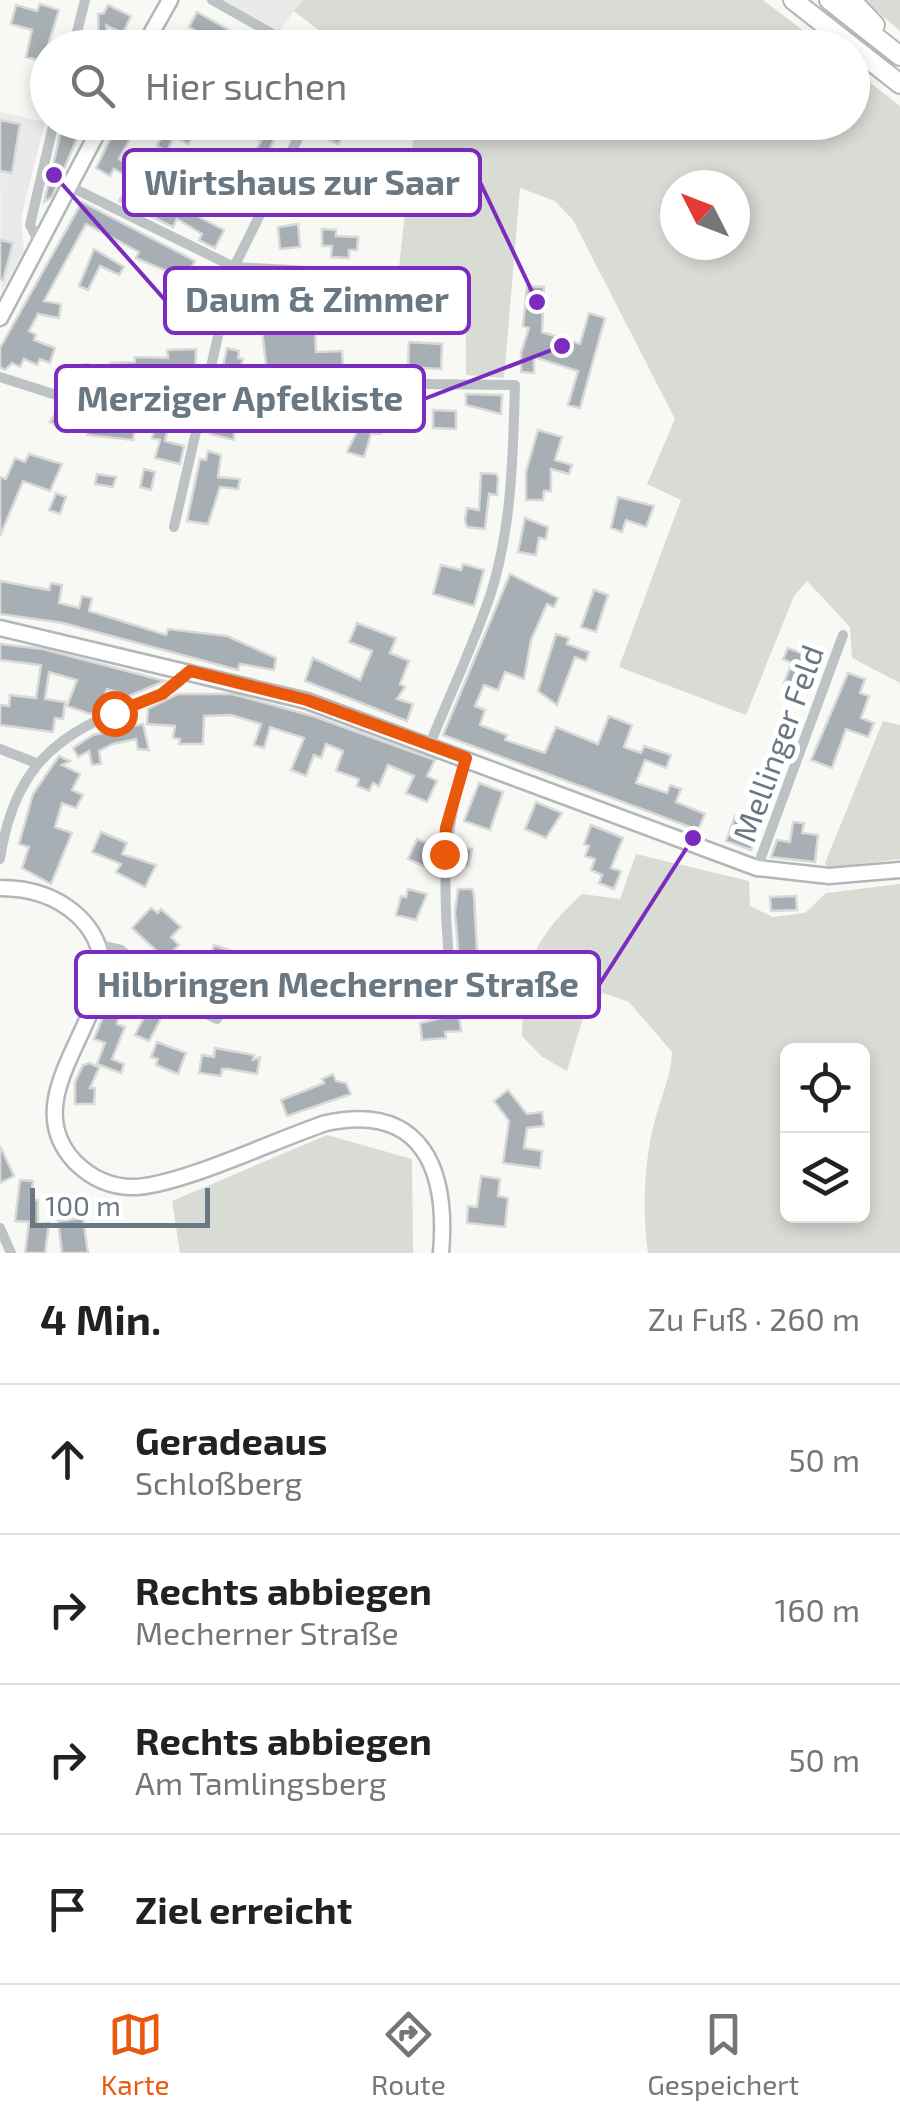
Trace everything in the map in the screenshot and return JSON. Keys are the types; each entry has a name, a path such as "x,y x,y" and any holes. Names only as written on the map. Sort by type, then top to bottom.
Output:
{"highway":[{"path":"792,0 831,30"},
{"path":"829,0 868,30"},
{"path":"851,0 900,55"},
{"path":"870,32 900,55"},
{"path":"870,61 900,84"}],"main road":[{"path":"153,30 170,0"},
{"path":"0,318 93,140"},
{"path":"0,628 307,700 757,868 817,876 900,870"},
{"path":"0,888 36,891 66,906 99,945 102,975 96,1001 55,1095 58,1133 81,1167 116,1185 152,1184 326,1123 347,1118 378,1122 404,1133 435,1167 443,1200 441,1253"}],"street":[{"path":"78,30 85,0"},
{"path":"212,0 266,30"},
{"path":"39,242 30,225 50,140"},
{"path":"174,526 234,267 297,140"},
{"path":"69,186 234,267 402,276"},
{"path":"0,378 54,394 334,383 514,384 509,497 501,552 491,592 430,744"},
{"name":"Mellinger Feld","path":"757,868 843,635"},
{"path":"0,859 18,794 36,763 88,726 162,694 190,671"},
{"path":"0,749 36,763"},
{"path":"446,1000 452,985 444,886 446,828 466,758"},
{"path":"99,945 121,950 174,998 217,1020"},
{"path":"0,1228 11,1253"}],"shaded area":[{"path":"222,0 303,0 277,30"},
{"path":"303,0 763,0 803,30 318,30 294,11"},
{"path":"864,0 900,0 900,31"},
{"path":"870,82 900,106 900,683 852,658 850,627 807,581 794,596 746,715 619,667 681,500 647,484 675,419 573,220 555,201 520,188 504,378 466,375 465,273 399,267 413,140 870,140"},
{"path":"0,112 30,119 30,140 40,140 21,218 24,250 1,293"},
{"path":"883,721 900,725 900,859 828,868 825,863"},
{"path":"636,854 749,881 750,906 773,917 805,913 826,893 900,884 900,1253 648,1253 646,1169 672,1052 629,1002 603,993 586,1008 567,1071 542,1057 522,1036 525,991 533,957 551,926 582,894 620,899"},
{"path":"327,1135 412,1159 413,1253 180,1253 172,1201"}],"building":[{"path":"40,4 59,10 53,30 11,24 16,5 37,11"},
{"path":"108,5 131,16 124,30 106,25 107,30 98,30 98,14 104,13"},
{"path":"197,12 229,30 194,30 189,27"},
{"path":"0,120 20,124 12,173 0,171"},
{"path":"59,140 76,140 52,197 44,202"},
{"path":"110,140 129,140 119,159 133,167 128,177 114,169 110,176 96,168"},
{"path":"160,140 172,140 167,151 157,146"},
{"path":"274,140 266,157 272,161 246,213 228,204 261,141"},
{"path":"158,169 170,175 159,196 224,230 215,248 199,240 202,234 177,219 173,227 119,201 130,181 147,190"},
{"path":"82,202 195,261 185,279 136,258 139,252 86,224 44,301 61,304 59,318 38,314 29,331 36,335 34,340 55,348 50,363 40,359 37,365 24,359 20,367 12,363 5,370 0,367 0,348"},
{"path":"298,224 300,247 280,249 278,227"},
{"path":"322,229 336,230 336,236 358,237 357,250 349,250 349,258 331,257 332,246 322,246"},
{"path":"0,240 13,243 3,280 0,279"},
{"path":"94,249 124,267 119,275 100,266 88,290 79,286"},
{"path":"527,286 544,287 542,332 580,344 589,313 605,318 580,408 568,405 578,371 534,357 534,373 521,372 521,353 529,328 523,326"},
{"path":"315,327 316,352 342,351 343,371 267,375 262,329"},
{"path":"409,342 442,344 441,369 408,367"},
{"path":"227,348 239,351 238,358 243,359 239,375 222,371"},
{"path":"196,349 195,378 112,381 110,363 135,362 135,357 168,358 167,350"},
{"path":"88,364 90,382 71,384 69,366"},
{"path":"466,394 502,395 501,414 466,405"},
{"path":"215,396 236,399 234,440 210,434"},
{"path":"354,398 370,402 369,409 403,411 402,428 381,427 381,434 371,434 364,457 347,452 360,425 348,422"},
{"path":"167,399 185,404 180,422 169,423 165,441 184,446 180,464 155,458 160,440 152,438 156,422 149,420 154,403 165,406"},
{"path":"62,403 78,413 67,432 50,422"},
{"path":"105,405 138,411 133,440 87,435 90,415 102,417"},
{"path":"433,410 456,411 456,429 433,428"},
{"path":"538,430 562,437 555,460 572,465 569,474 551,469 551,491 544,491 543,500 526,500 526,472"},
{"path":"208,451 221,455 218,477 240,479 238,489 220,487 208,524 187,521 200,459 206,460"},
{"path":"29,454 62,464 50,491 23,481 0,536 0,477 6,479 15,458 25,462"},
{"path":"144,469 155,472 151,490 140,487"},
{"path":"481,473 496,474 498,478 497,495 489,494 485,529 467,527 465,520 467,508 479,510"},
{"path":"97,474 116,477 113,487 95,484"},
{"path":"56,493 66,497 60,514 49,510"},
{"path":"618,497 654,506 646,527 626,520 622,532 611,528"},
{"path":"525,518 548,527 546,539 539,538 536,555 518,552"},
{"path":"463,564 484,570 474,606 433,594 441,565 461,570"},
{"path":"510,574 558,598 554,607 547,604 531,640 524,679 505,672 498,690 484,685 475,706 485,710 480,725 507,735 505,740 545,753 556,727 598,744 609,716 632,725 624,747 641,753 644,746 671,755 666,768 645,760 636,783 667,793 670,785 681,789 676,802 705,814 698,830 443,735"},
{"path":"0,581 49,590 51,583 62,585 59,603 79,608 82,596 92,598 89,611 166,635 168,629 227,636 276,658 274,670 240,664 238,670 63,623 0,614"},
{"path":"594,590 608,595 596,632 581,627"},
{"path":"357,623 396,638 390,653 409,661 400,684 405,687 397,699 413,704 407,721 305,681 313,658 360,680 372,651 349,642"},
{"path":"556,634 569,638 567,644 589,652 586,661 575,657 557,705 538,691"},
{"path":"0,644 43,649 165,681 129,696 107,689 100,710 90,714 67,706 77,680 49,672 45,699 65,702 63,719 55,718 53,732 0,725 0,705 9,706 10,695 36,698 41,665 0,660"},
{"path":"788,648 814,658 801,690 784,683 792,663 783,659"},
{"path":"848,673 865,679 860,693 869,696 861,718 874,723 868,737 846,729 832,768 811,760"},
{"path":"178,694 232,694 313,716 435,760 427,776 437,781 427,802 406,793 414,776 388,765 379,786 373,783 369,791 357,786 359,779 336,771 343,751 326,744 321,758 314,755 306,776 291,770 304,738 270,727 264,748 254,745 261,724 231,715 204,716 203,744 179,744 180,739 173,738 175,726 147,724 148,709"},
{"path":"143,724 149,750 138,749 136,739 113,744 99,751 101,764 92,765 89,751 78,757 73,748 93,735"},
{"path":"59,756 70,761 62,765 80,774 72,790 83,795 76,808 62,803 55,827 72,833 51,884 22,868 29,847 19,844 33,794"},
{"path":"479,783 503,792 490,830 464,821"},
{"path":"536,802 562,813 546,838 525,829"},
{"path":"735,816 760,825 751,850 726,841"},
{"path":"793,822 804,823 802,833 818,835 815,862 771,857 777,840 790,842"},
{"path":"591,825 623,838 611,868 621,871 614,889 599,883 602,875 591,870 595,859 585,856 589,846 584,844"},
{"path":"101,832 127,843 122,854 156,865 145,887 116,872 121,864 92,852"},
{"path":"417,839 433,846 423,866 408,859"},
{"path":"456,846 472,849 468,866 455,864"},
{"path":"408,889 427,894 416,920 396,915 401,896 406,897"},
{"path":"458,889 472,889 474,895 480,1009 463,1011 455,912"},
{"path":"796,896 797,910 771,911 770,897"},
{"path":"151,908 158,913 161,909 181,927 171,937 179,945 165,959 132,928"},
{"path":"214,945 244,955 232,1003 217,998 214,1006 197,1000"},
{"path":"121,972 155,997 151,1005 124,994 117,1024 125,1027 112,1059 124,1064 121,1073 97,1064 105,1043 94,1039"},
{"path":"150,1005 164,1013 149,1041 135,1035"},
{"path":"459,1014 461,1031 445,1032 446,1038 422,1040 420,1023"},
{"path":"157,1042 186,1053 178,1074 156,1065 158,1059 151,1057"},
{"path":"215,1048 254,1055 253,1060 260,1057 257,1074 229,1069 222,1069 221,1076 199,1073 202,1055 214,1057"},
{"path":"90,1063 99,1068 90,1088 95,1088 94,1104 75,1104 75,1082 83,1065"},
{"path":"333,1074 336,1081 346,1083 351,1094 287,1116 281,1100 324,1083 322,1079"},
{"path":"508,1090 527,1114 542,1112 544,1126 527,1128 524,1148 542,1151 540,1168 503,1163 509,1121 494,1101"},
{"path":"0,1146 14,1176 0,1183"},
{"path":"481,1176 500,1179 498,1196 508,1198 505,1227 467,1223 468,1206 477,1207"},
{"path":"20,1180 33,1181 31,1200 38,1200 38,1224 49,1223 45,1253 25,1253 29,1222 15,1221"},
{"path":"83,1218 88,1253 62,1253 58,1221"}],"place":[{"name":"Daum & Zimmer","path":"54,175"},
{"name":"Wirtshaus zur Saar","path":"537,302"},
{"name":"Merziger Apfelkiste","path":"562,346"},
{"name":"Hilbringen Mecherner Straße","path":"693,838"}],"route":[{"path":"114,713 162,694 178,685 190,671 307,700 466,758 446,828 444,854"}]}
